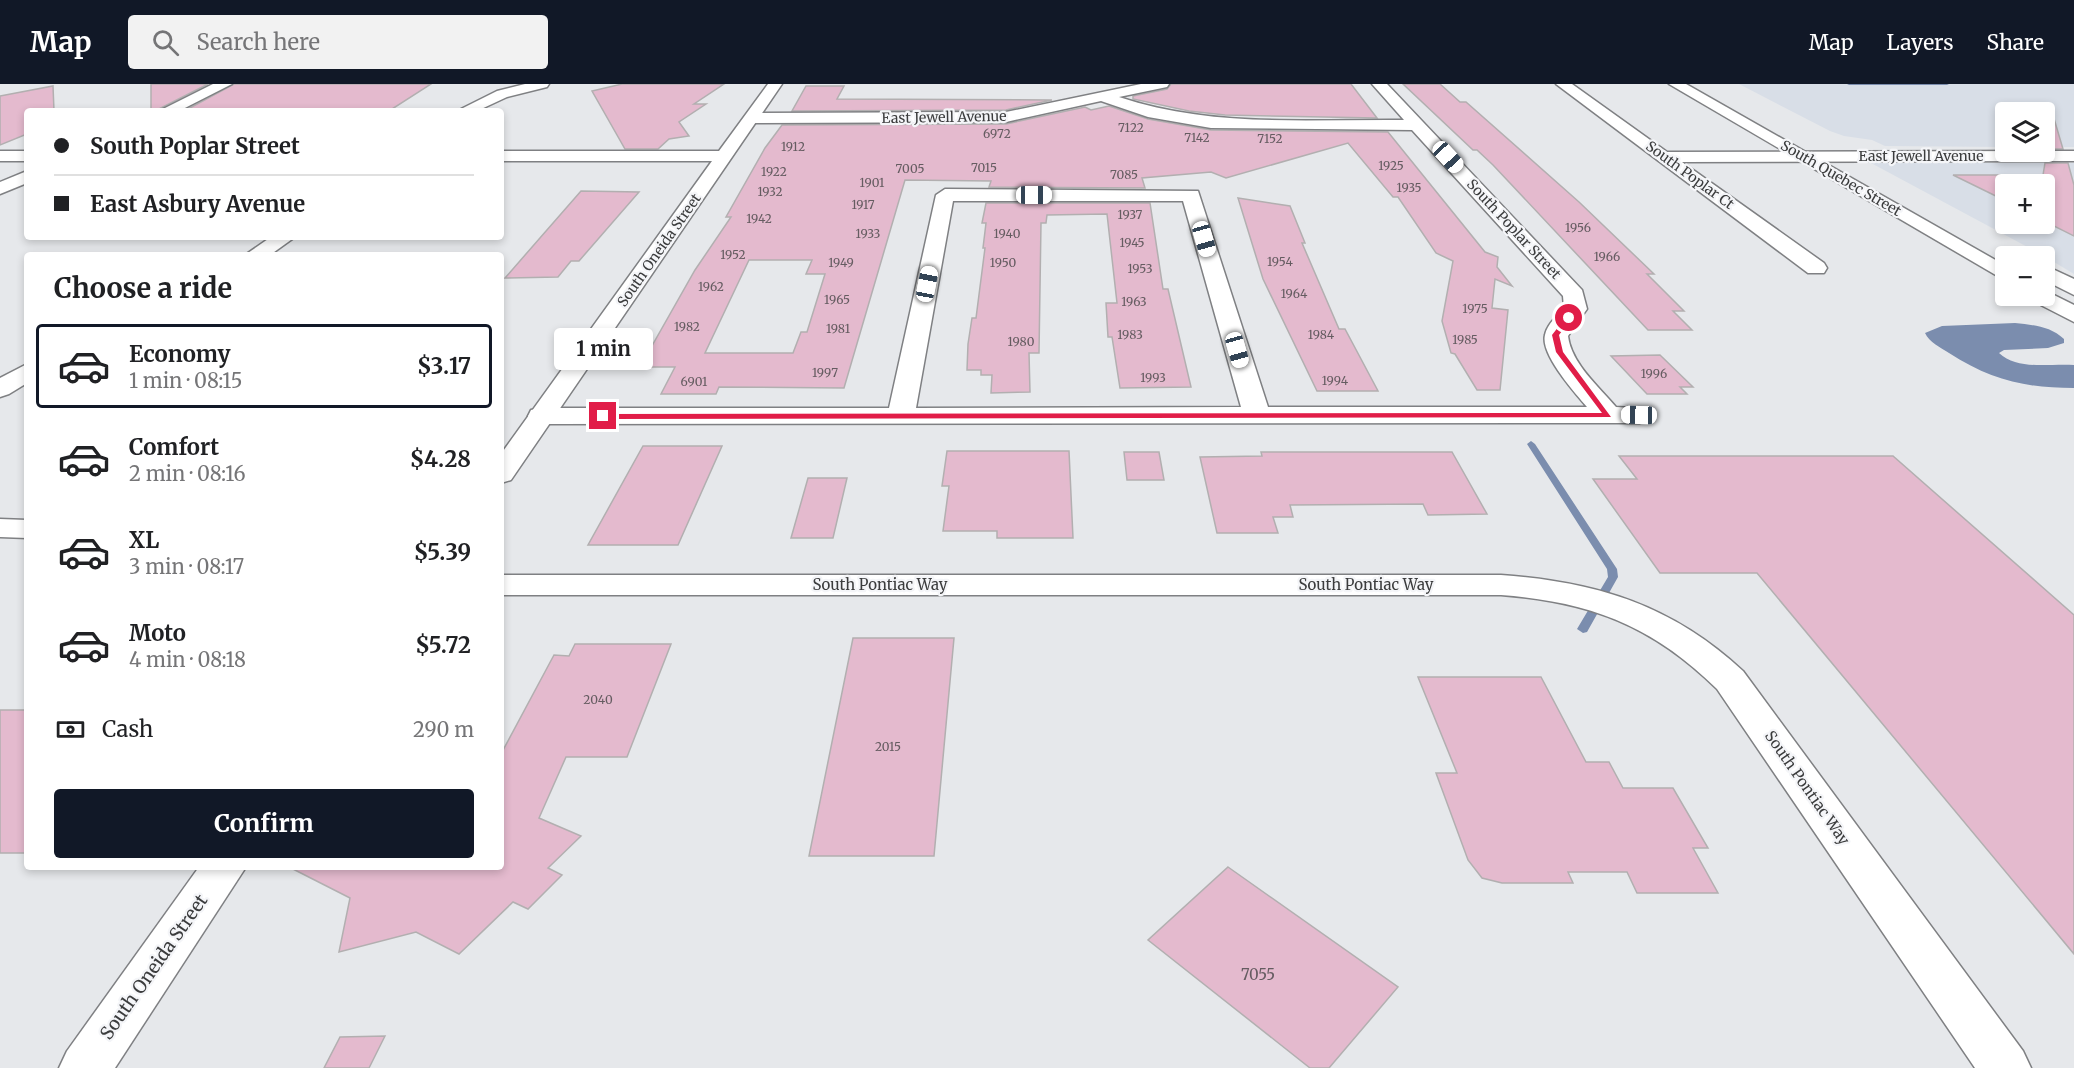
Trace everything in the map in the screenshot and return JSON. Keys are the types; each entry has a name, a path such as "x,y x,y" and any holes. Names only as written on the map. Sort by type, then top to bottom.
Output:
{"street":[{"path":"173,108 225,84"},
{"path":"472,108 502,94 542,84"},
{"name":"South Oneida Street","path":"504,470 775,84"},
{"path":"1103,97 1162,84"},
{"name":"South Poplar Street","path":"1379,84 1574,296 1576,309 1556,335 1556,343 1566,362 1608,415"},
{"name":"South Poplar Ct","path":"1563,84 1816,268"},
{"name":"South Quebec Street","path":"1676,84 1807,148 1995,268"},
{"path":"1706,84 1727,95"},
{"path":"1074,87 1148,112 1211,123 1418,125"},
{"name":"East Jewell Avenue","path":"752,118 1006,117 1103,97"},
{"name":"East Jewell Avenue","path":"1665,156 1807,148 1840,156 2074,156"},
{"path":"0,156 24,156"},
{"path":"504,156 725,156"},
{"name":"South Quebec Street","path":"1840,156 1871,174"},
{"path":"0,189 24,177"},
{"path":"901,416 945,195 1191,195 1257,416"},
{"path":"260,252 280,240"},
{"path":"2055,277 2074,288"},
{"path":"2055,304 2074,315"},
{"path":"0,389 24,374"},
{"path":"541,416 1639,415"},
{"path":"0,528 24,529"},
{"name":"South Pontiac Way","path":"504,585 1501,585 1557,590 1605,602 1648,618 1683,638 1730,680 2005,1068"},
{"name":"South Oneida Street","path":"85,1068 222,870"}],"shaded area":[{"path":"1739,84 2074,84 2074,147 2055,147 2055,102 1995,102 1995,147 1885,146 1872,140 1844,136"},
{"path":"1871,163 2074,163 2074,274 2055,263 2055,246 2025,246 2003,234 2055,234 2055,174 1995,174 1995,230"}],"water":[{"path":"2015,323 2047,329 2064,339 2064,343 2048,348 2004,350 1999,353 2007,359 2025,364 2074,365 2074,388 2024,384 1994,376 1942,349 1925,333 1942,326"}],"building":[{"path":"151,84 208,84 161,108 151,108"},
{"path":"234,84 431,84 394,108 190,108"},
{"path":"622,84 724,84 694,104 706,104 679,122 689,136 669,139 658,149 625,149 592,91"},
{"path":"1171,84 1351,84 1377,118 1225,115 1189,111 1133,99 1133,96 1167,89"},
{"path":"1403,84 1440,84 1460,102 1466,102 1579,202 1654,274 1647,274 1684,311 1673,311 1692,330 1648,330 1493,165 1477,150 1473,150"},
{"path":"53,86 54,108 24,108 24,135 0,145 0,96"},
{"path":"806,86 844,86 837,99 1052,100 1006,110 792,111"},
{"path":"1109,106 1148,119 1211,130 1388,132 1485,252 1498,257 1497,267 1512,286 1495,279 1492,308 1508,310 1500,390 1477,390 1455,354 1451,353 1442,321 1453,261 1436,253 1398,197 1393,197 1348,143 1226,178 1211,172 1142,178 1145,188 989,187 991,181 905,180 844,388 719,387 716,394 661,394 675,367 640,367 695,270 731,217 726,217 765,148 782,125 1006,124 1085,107 1091,110","holes":["749,260 812,260 806,274 825,274 807,332 801,332 793,353 705,353"]},
{"path":"2055,122 2063,149 2055,149"},
{"path":"2045,163 2068,163 2074,185 2074,236 2055,226 2055,174 2043,174"},
{"path":"1953,175 1995,175 1995,196"},
{"path":"581,191 639,192 579,261 571,261 558,277 505,278"},
{"path":"1238,198 1290,206 1305,243 1302,243 1339,329 1345,329 1378,391 1317,391 1263,279"},
{"path":"986,203 1150,203 1163,289 1168,289 1191,387 1120,388 1112,337 1108,337 1106,303 1117,303 1107,214 1047,215 1046,223 1041,223 1039,353 1029,353 1030,392 991,393 992,375 981,375 981,370 967,370 968,344 972,318 976,318 985,248 983,248 986,223 982,223"},
{"path":"1660,355 1693,387 1680,387 1687,394 1647,394 1611,356"},
{"path":"643,446 722,446 678,545 588,545"},
{"path":"947,451 1069,451 1073,538 997,538 997,531 943,531 949,486 942,486"},
{"path":"1124,452 1159,452 1164,480 1127,480"},
{"path":"1261,452 1452,452 1487,514 1428,515 1423,504 1290,505 1293,517 1273,517 1278,533 1217,533 1200,457 1262,456"},
{"path":"1619,456 1893,456 2074,615 2074,954 1757,573 1660,573 1593,479 1637,479"},
{"path":"808,478 847,478 833,538 791,538"},
{"path":"853,638 954,638 934,856 809,856"},
{"path":"575,644 671,644 627,757 566,757 539,818 581,836 548,868 562,875 528,909 513,902 459,954 416,932 339,952 350,898 295,870 504,870 504,748 554,655 569,656"},
{"path":"1418,677 1541,677 1586,762 1609,762 1623,788 1673,788 1708,848 1693,848 1718,893 1637,893 1627,872 1568,872 1573,883 1502,883 1482,878 1468,860 1436,773 1457,773"},
{"path":"0,710 24,710 24,853 0,853"},
{"path":"1228,867 1398,987 1329,1068 1310,1068 1148,940"},
{"path":"385,1036 369,1068 324,1068 340,1037"}],"waterway":[{"path":"1849,84 1947,84"},
{"path":"1531,444 1612,569 1613,577 1583,629"}],"route":[{"path":"603,416 1608,415 1566,362 1556,343 1556,335 1569,318"}]}
